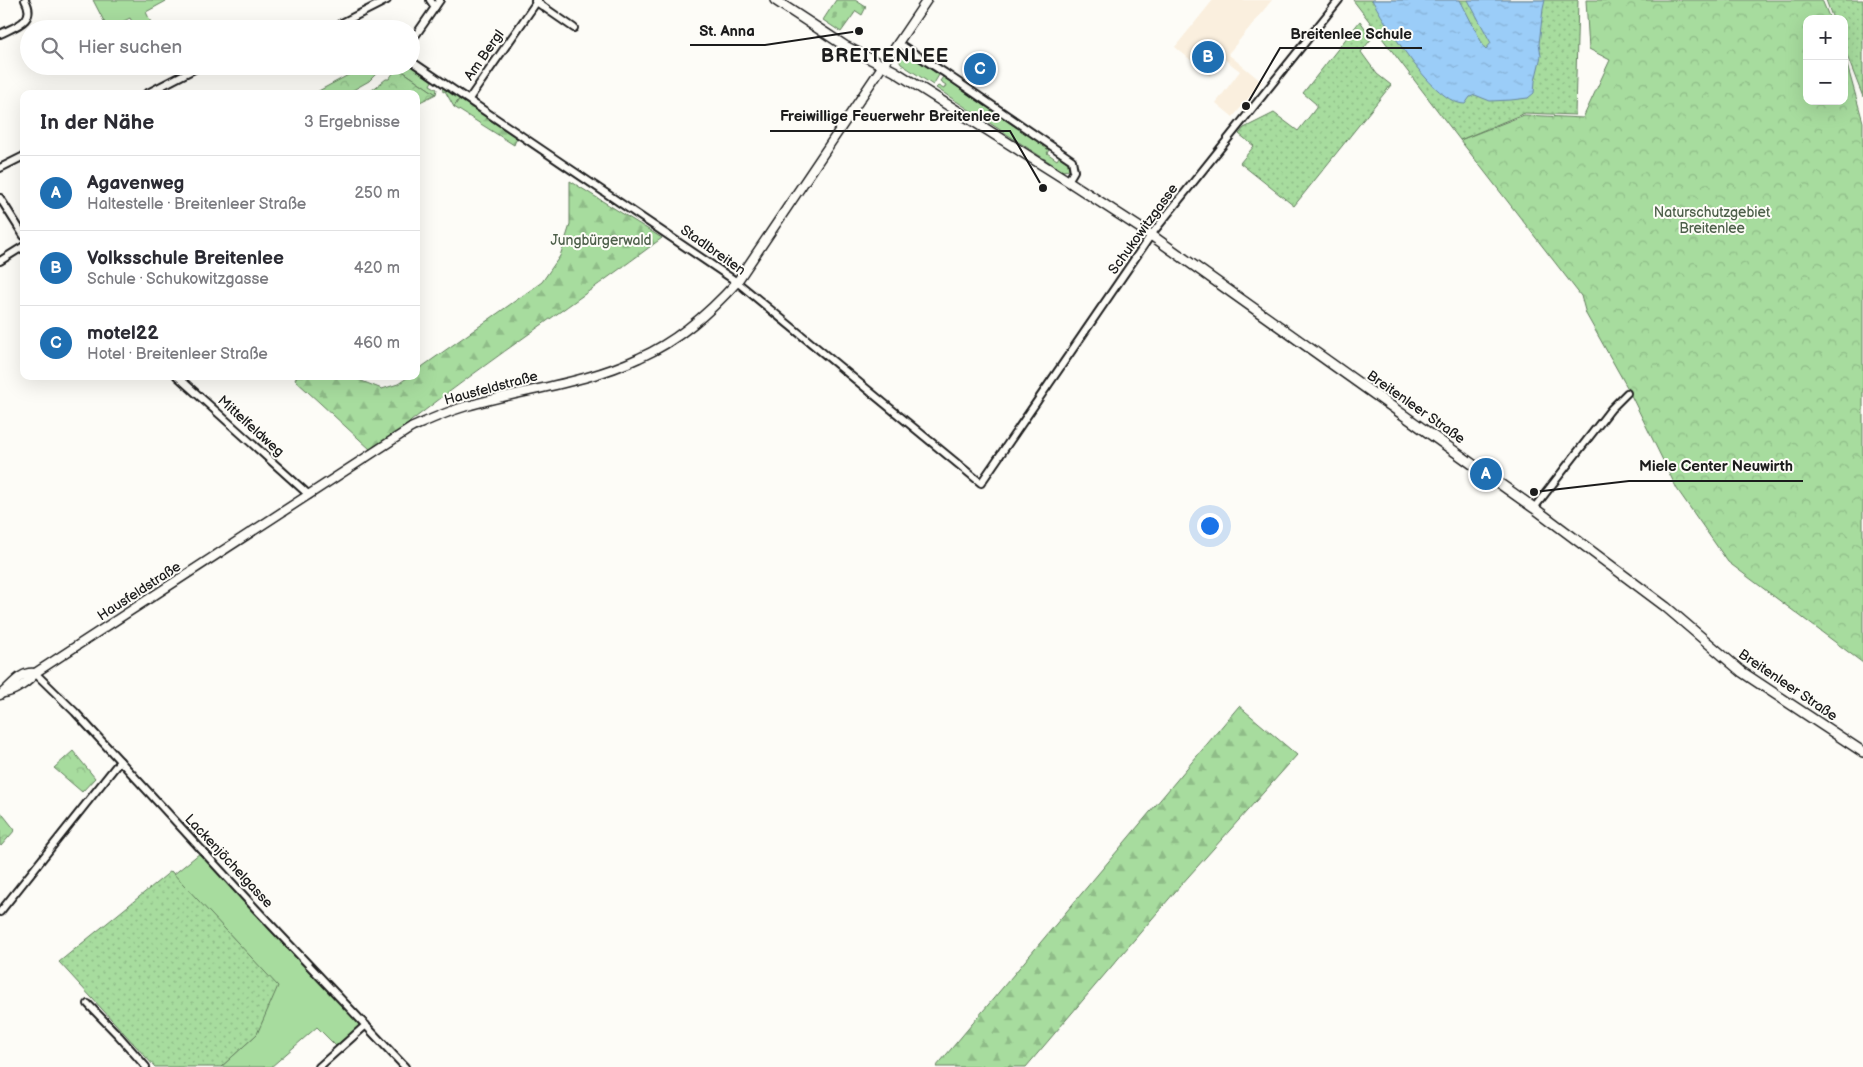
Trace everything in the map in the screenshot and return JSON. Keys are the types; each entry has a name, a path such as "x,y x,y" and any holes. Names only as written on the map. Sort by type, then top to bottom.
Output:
{"main road":[{"name":"Breitenleer Straße","path":"776,0 845,46 884,65 1151,235 1534,508 1666,607 1742,672 1863,752"}],"street":[{"path":"24,20 29,10 25,0"},
{"path":"347,20 386,0"},
{"path":"430,0 435,7"},
{"path":"420,29 440,0"},
{"name":"Hausfeldstraße","path":"2,694 9,693 35,673 412,428 440,415 471,405 600,373 641,358 691,327 716,306 737,282 927,0"},
{"name":"Schukowitzgasse","path":"982,484 1151,235 1338,0"},
{"path":"536,1 574,28"},
{"name":"Am Bergl","path":"469,100 536,1"},
{"path":"0,34 20,24"},
{"path":"898,43 1072,160 1074,172 1068,181"},
{"name":"Stadlbreiten","path":"420,67 737,282 982,484"},
{"path":"154,90 183,75"},
{"path":"0,168 20,158"},
{"path":"0,198 20,230"},
{"path":"0,261 20,248"},
{"name":"Mittelfeldweg","path":"181,380 309,495"},
{"path":"1534,508 1611,409 1627,393"},
{"name":"Lackenjöchelgasse","path":"35,673 76,712 256,909 405,1067"},
{"path":"0,912 120,761"},
{"path":"88,1004 146,1067"},
{"path":"319,1067 366,1025"}],"shaded area":[{"path":"1213,0 1272,0 1228,54 1262,82 1233,117 1216,103 1240,71 1224,59 1210,76 1175,47"}],"green space":[{"path":"93,0 168,0 146,12 150,20 131,20 130,18 126,20 103,20"},
{"path":"836,0 855,0 866,7 862,15 856,11 841,32 823,20"},
{"path":"1353,0 1578,0 1575,115 1525,113 1460,140"},
{"name":"Naturschutzgebiet Breitenlee","path":"1586,0 1822,0 1828,15 1803,15 1803,105 1848,105 1848,68 1863,122 1863,663 1728,562 1677,489 1627,387 1586,314 1581,296 1460,140 1524,115 1583,118 1610,60 1589,49"},
{"path":"1826,0 1863,0 1863,97 1848,58 1848,15 1832,15"},
{"path":"1360,21 1372,38 1361,52 1377,74 1391,85 1294,206 1240,163 1254,146 1239,134 1244,128 1274,113 1298,131 1316,108 1316,104 1303,93"},
{"path":"902,56 909,58 911,56 939,75 933,85 901,64 899,60"},
{"path":"420,72 432,81 430,85 437,89 436,94 408,75 420,75"},
{"path":"348,75 375,75 369,81 353,90 320,90"},
{"path":"392,75 408,75 436,94 420,102 420,90 372,90 386,79 389,79"},
{"path":"943,77 1049,150 1047,153 1057,160 1059,157 1068,163 1069,170 1063,171 936,88 938,86 944,89 946,85 940,81"},
{"path":"442,86 460,98 454,107 445,91 443,92"},
{"path":"460,98 517,137 514,145 454,107"},
{"name":"Jungbürgerwald","path":"570,181 662,238 473,374 404,428 371,450 295,380 359,380 382,389 404,380 420,380 420,368 542,282 560,256 570,225"},
{"path":"1239,706 1297,755 1180,886 1026,1067 936,1067"},
{"path":"73,751 95,778 82,792 54,768"},
{"path":"0,811 15,830 1,846 0,845"},
{"path":"200,853 361,1025 337,1047 317,1027 271,1067 221,1067 257,1034 234,939 173,875"},
{"path":"171,871 278,986 257,1034 221,1067 155,1067 59,962"}],"water":[{"path":"1372,0 1460,0 1486,49 1491,43 1468,0 1545,0 1539,44 1541,56 1534,93 1528,98 1511,100 1490,101 1475,95 1470,97 1465,104 1453,101 1426,78 1412,62"}],"place":[{"name":"St. Anna","path":"859,31"},
{"name":"Volksschule Breitenlee","path":"1208,57"},
{"name":"motel22","path":"980,69"},
{"name":"Breitenlee Schule","path":"1246,106"},
{"name":"Freiwillige Feuerwehr Breitenlee","path":"1043,188"},
{"name":"Agavenweg","path":"1486,474"},
{"name":"Miele Center Neuwirth","path":"1534,492"}],"district":[{"name":"BREITENLEE","path":"885,56"}]}
